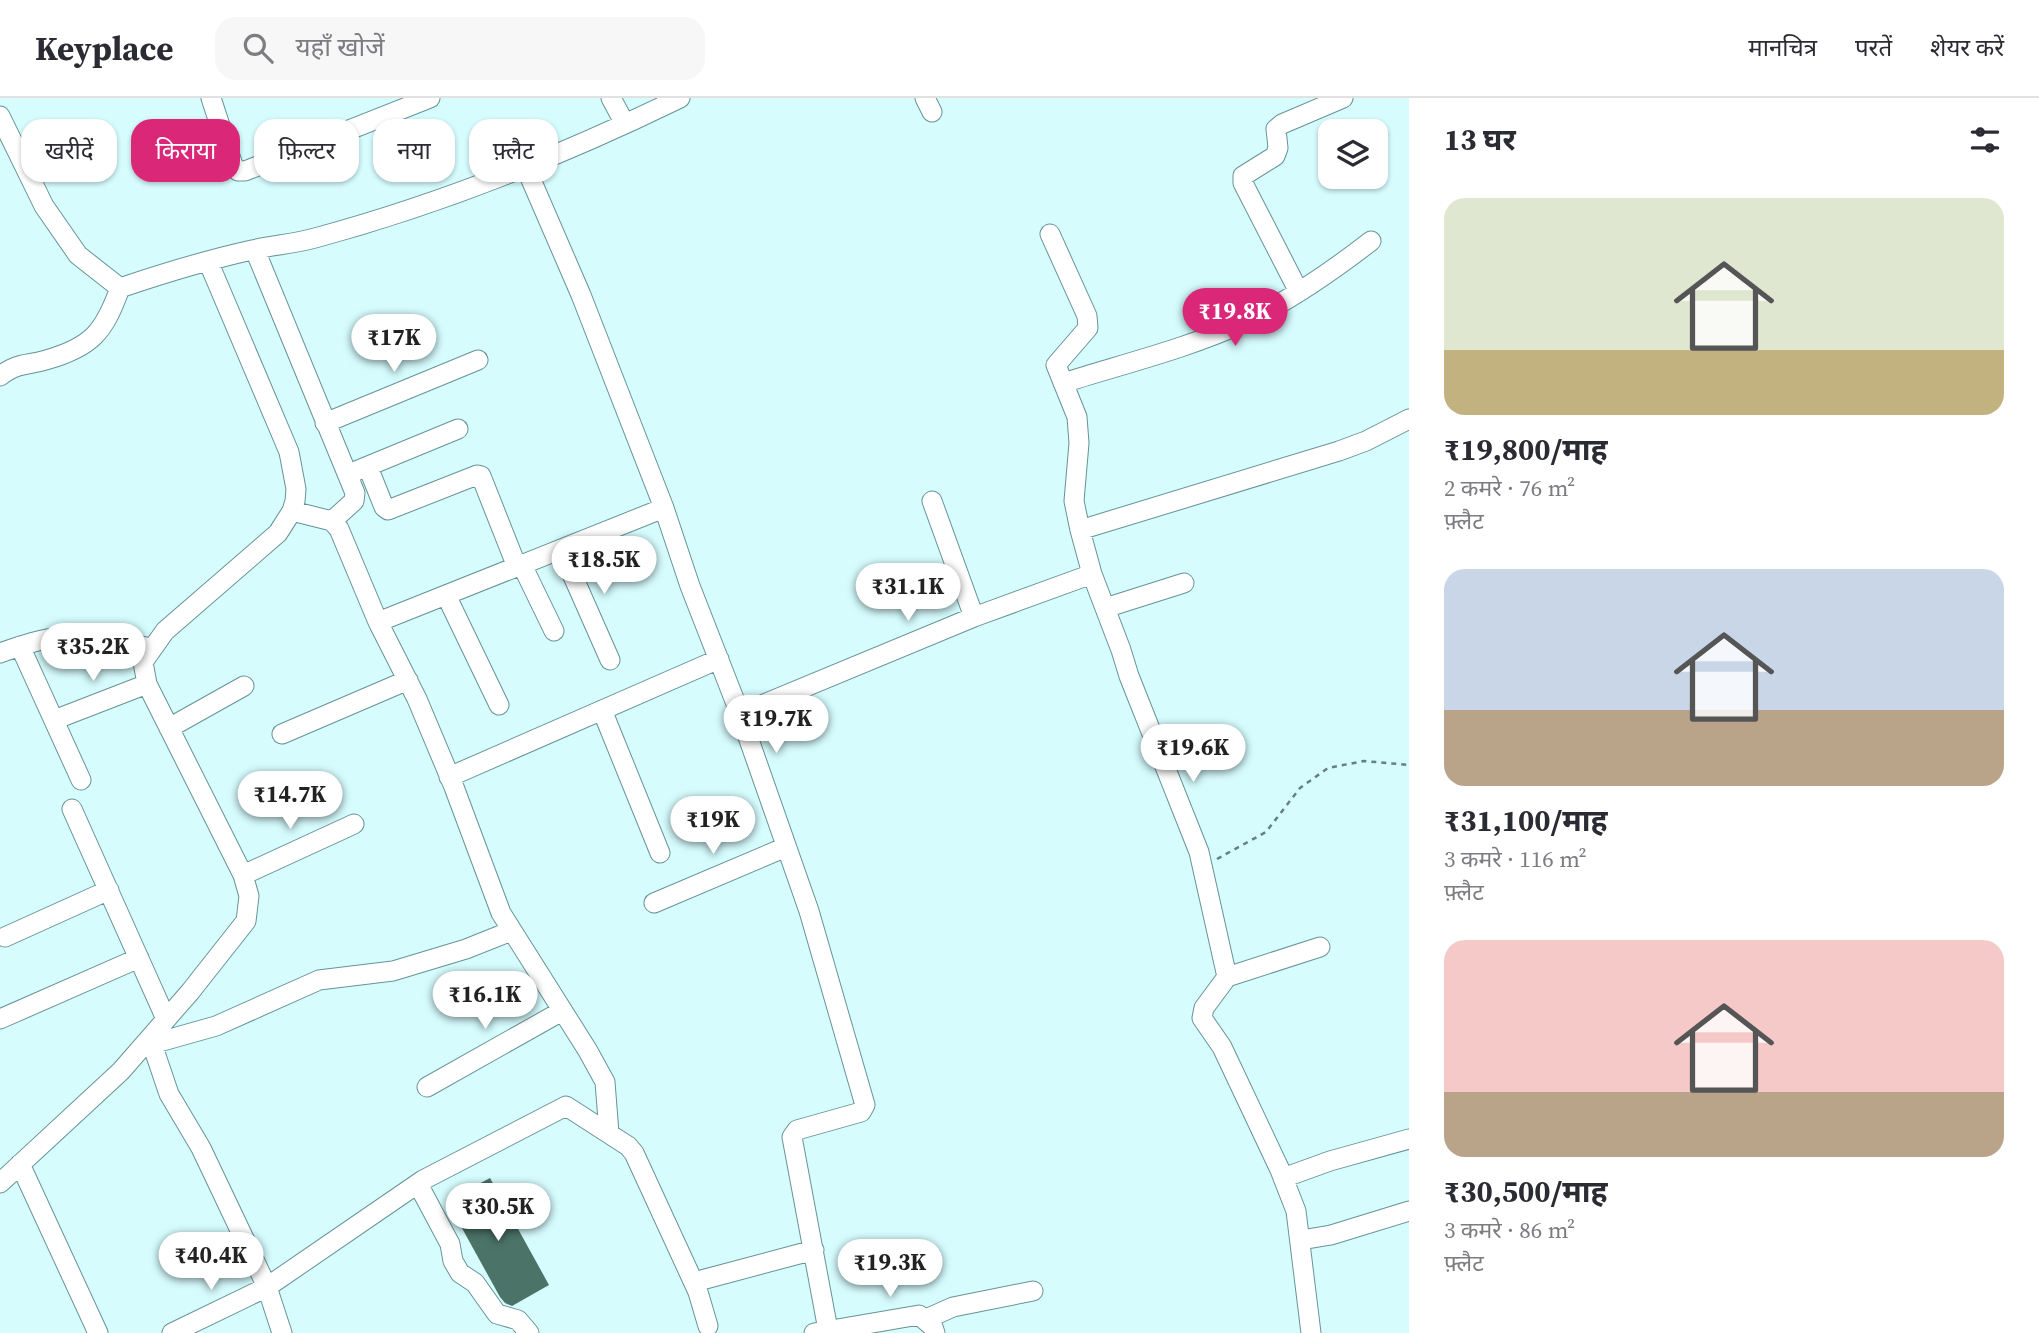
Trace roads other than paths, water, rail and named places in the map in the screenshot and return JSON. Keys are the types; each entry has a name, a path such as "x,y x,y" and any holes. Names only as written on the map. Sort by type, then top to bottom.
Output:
{"street":[{"path":"211,98 233,166 237,171 245,171 430,98"},
{"path":"611,98 625,124"},
{"path":"558,154 680,98"},
{"path":"1299,292 1243,183 1243,176 1275,156 1278,148 1276,129 1343,98"},
{"path":"0,116 44,206 78,255 120,288"},
{"path":"120,288 181,267 313,239 491,182"},
{"path":"532,182 581,295 740,714 809,911 864,1105 861,1112 793,1133 814,1250 821,1331 919,1315 930,1326 953,1307 1033,1291"},
{"path":"1050,234 1087,316 1088,328 1056,365 1077,417 1079,443 1074,501 1080,530 1092,573 1129,676 1199,852 1227,977 1204,1009 1202,1018 1222,1047 1296,1211 1311,1333"},
{"path":"1063,383 1215,334 1245,321 1329,273 1371,241"},
{"path":"255,250 355,493 354,501 332,521"},
{"path":"0,1183 151,1041 246,921 249,896 243,875 147,684 144,662 165,631 278,533 292,512 296,489 289,452 208,261"},
{"path":"0,376 25,363 44,361 82,345 95,335 109,318 120,288"},
{"path":"325,423 478,360"},
{"path":"1080,530 1339,451 1366,441 1409,419"},
{"path":"348,474 458,429"},
{"path":"368,467 384,507 388,510 477,475 481,476 519,566 554,631"},
{"path":"932,501 974,617"},
{"path":"378,622 664,508"},
{"path":"292,512 332,521 339,529 449,777 501,913 605,1082 609,1133"},
{"path":"561,549 610,660"},
{"path":"740,714 974,617 1092,573"},
{"path":"1105,608 1184,583"},
{"path":"446,595 499,705"},
{"path":"0,653 62,637 96,638 151,648"},
{"path":"20,646 81,780"},
{"path":"449,777 719,660"},
{"path":"282,734 408,680"},
{"path":"54,720 147,684"},
{"path":"169,728 244,686"},
{"path":"602,710 660,853"},
{"path":"72,808 166,1019"},
{"path":"243,875 354,824"},
{"path":"654,902 786,847"},
{"path":"5,937 109,890"},
{"path":"151,1041 216,1026 319,980 393,971 466,949 510,931"},
{"path":"1227,977 1320,947"},
{"path":"0,1019 139,958"},
{"path":"427,1087 562,1011"},
{"path":"151,1041 169,1094 201,1148 267,1287 282,1333"},
{"path":"172,1333 267,1287 418,1184 560,1107 571,1107 634,1153 694,1282 708,1326"},
{"path":"1283,1178 1330,1161 1409,1139"},
{"path":"20,1164 97,1333"},
{"path":"418,1184 450,1244 453,1261 460,1273 475,1283 497,1314 518,1321 529,1333"},
{"path":"1301,1240 1331,1235 1409,1211"},
{"path":"694,1282 814,1250"}]}
